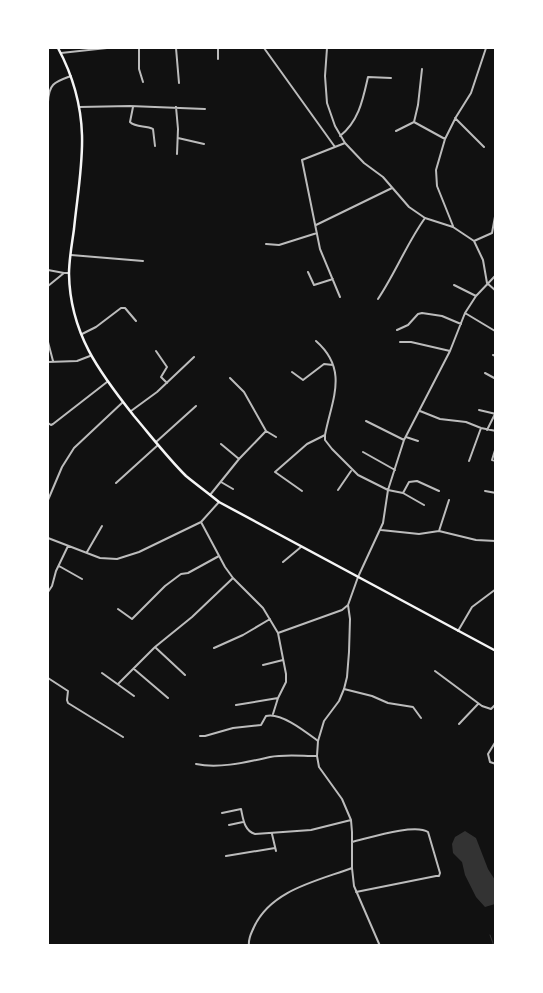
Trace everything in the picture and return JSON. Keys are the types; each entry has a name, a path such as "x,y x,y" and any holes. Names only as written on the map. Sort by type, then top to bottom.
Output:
{"main road":[{"path":"58,48 71,76 79,107 82,134 82,153 69,273 73,306 90,356 107,382 157,444 185,474 219,502 496,651"}],"street":[{"path":"61,53 107,48"},
{"path":"138,48 142,82"},
{"path":"176,48 179,83"},
{"path":"218,48 218,58"},
{"path":"264,48 335,146"},
{"path":"327,48 327,103 340,136 359,158 383,177 409,207 426,218 453,227 474,241 483,260 487,283 496,292"},
{"path":"453,227 436,179 438,161 445,139 455,118 471,93 486,48"},
{"path":"414,122 422,69"},
{"path":"48,102 48,94 55,81 71,76"},
{"path":"340,136 358,114 368,77 391,78"},
{"path":"133,106 130,122 154,129 155,146"},
{"path":"79,107 206,108"},
{"path":"176,108 177,154"},
{"path":"455,118 484,147"},
{"path":"414,122 445,139"},
{"path":"396,131 414,122"},
{"path":"178,138 204,144"},
{"path":"340,297 320,249 302,160 345,143"},
{"path":"316,225 392,188"},
{"path":"474,241 492,233 496,211"},
{"path":"378,298 392,277 411,238 426,218"},
{"path":"266,244 279,245 317,233"},
{"path":"71,255 142,261"},
{"path":"48,270 69,273"},
{"path":"308,272 314,285 333,279"},
{"path":"48,286 64,273"},
{"path":"380,946 356,892 352,868 351,820 342,799 319,767 317,756 318,741 324,721 339,701 344,690 349,652 350,619 348,605 358,577 381,530 388,490 404,440 450,351 465,313 476,296 496,275"},
{"path":"454,285 476,296"},
{"path":"82,334 121,308 125,308 136,321"},
{"path":"397,330 408,325 418,314 422,313 442,316 461,324"},
{"path":"465,313 495,331"},
{"path":"316,340 331,356 336,382 325,440 358,476 388,490 403,492 424,505"},
{"path":"48,342 54,361"},
{"path":"400,342 411,342 450,351"},
{"path":"156,350 167,366 161,377 167,383"},
{"path":"48,362 77,361 90,356"},
{"path":"130,411 167,383 194,357"},
{"path":"292,372 303,380 324,364 333,365"},
{"path":"484,373 496,379"},
{"path":"230,378 248,399 266,431 276,437"},
{"path":"48,423 54,424 107,382"},
{"path":"48,500 62,467 74,448 122,402"},
{"path":"116,483 196,406"},
{"path":"479,410 495,414 487,430"},
{"path":"420,411 440,419 466,422 487,430 496,431"},
{"path":"366,421 404,440"},
{"path":"468,460 481,428"},
{"path":"210,495 239,459 266,431"},
{"path":"302,492 275,472 307,444 325,435"},
{"path":"406,436 418,440"},
{"path":"220,444 239,459"},
{"path":"496,447 492,460 496,461"},
{"path":"363,452 395,470"},
{"path":"338,490 352,470"},
{"path":"403,492 409,482 417,481 439,490"},
{"path":"221,482 233,489"},
{"path":"485,491 496,493"},
{"path":"439,531 448,500"},
{"path":"48,538 106,560 117,560 139,552 201,522 219,502"},
{"path":"201,522 233,578 271,619 278,632 286,682 273,714"},
{"path":"87,552 102,526"},
{"path":"381,530 419,534 439,531 476,540 496,541"},
{"path":"48,592 68,545"},
{"path":"282,562 301,547"},
{"path":"118,609 132,619 165,586 181,574 188,574 219,556"},
{"path":"59,566 82,580"},
{"path":"118,684 155,647 192,617 233,578"},
{"path":"458,631 472,607 496,589"},
{"path":"278,632 342,610 348,605"},
{"path":"214,648 243,635 271,619"},
{"path":"155,647 185,675"},
{"path":"264,665 283,660"},
{"path":"133,669 168,698"},
{"path":"435,671 490,709 496,704"},
{"path":"102,673 134,696"},
{"path":"48,678 68,691 68,703 123,737"},
{"path":"344,690 372,696 388,703 414,707 421,718"},
{"path":"236,705 278,698"},
{"path":"459,724 479,703"},
{"path":"200,736 233,728 261,725 266,716 273,714 318,741"},
{"path":"496,741 488,754 490,762 496,764"},
{"path":"196,764 203,766 219,765 261,760 270,757 317,756"},
{"path":"222,813 241,809 243,822 251,833 272,834 311,830 351,820"},
{"path":"229,825 243,822"},
{"path":"352,842 423,829 429,835 440,872 439,876 356,892"},
{"path":"226,856 275,850 272,834"},
{"path":"249,946 248,939 258,918 272,903 293,890 352,868"}],"shaded area":[{"path":"465,831 476,838 488,869 495,880 495,904 485,907 476,897 465,875 462,862 453,853 452,844 455,837"}],"waterway":[{"path":"490,935 494,946"}]}
